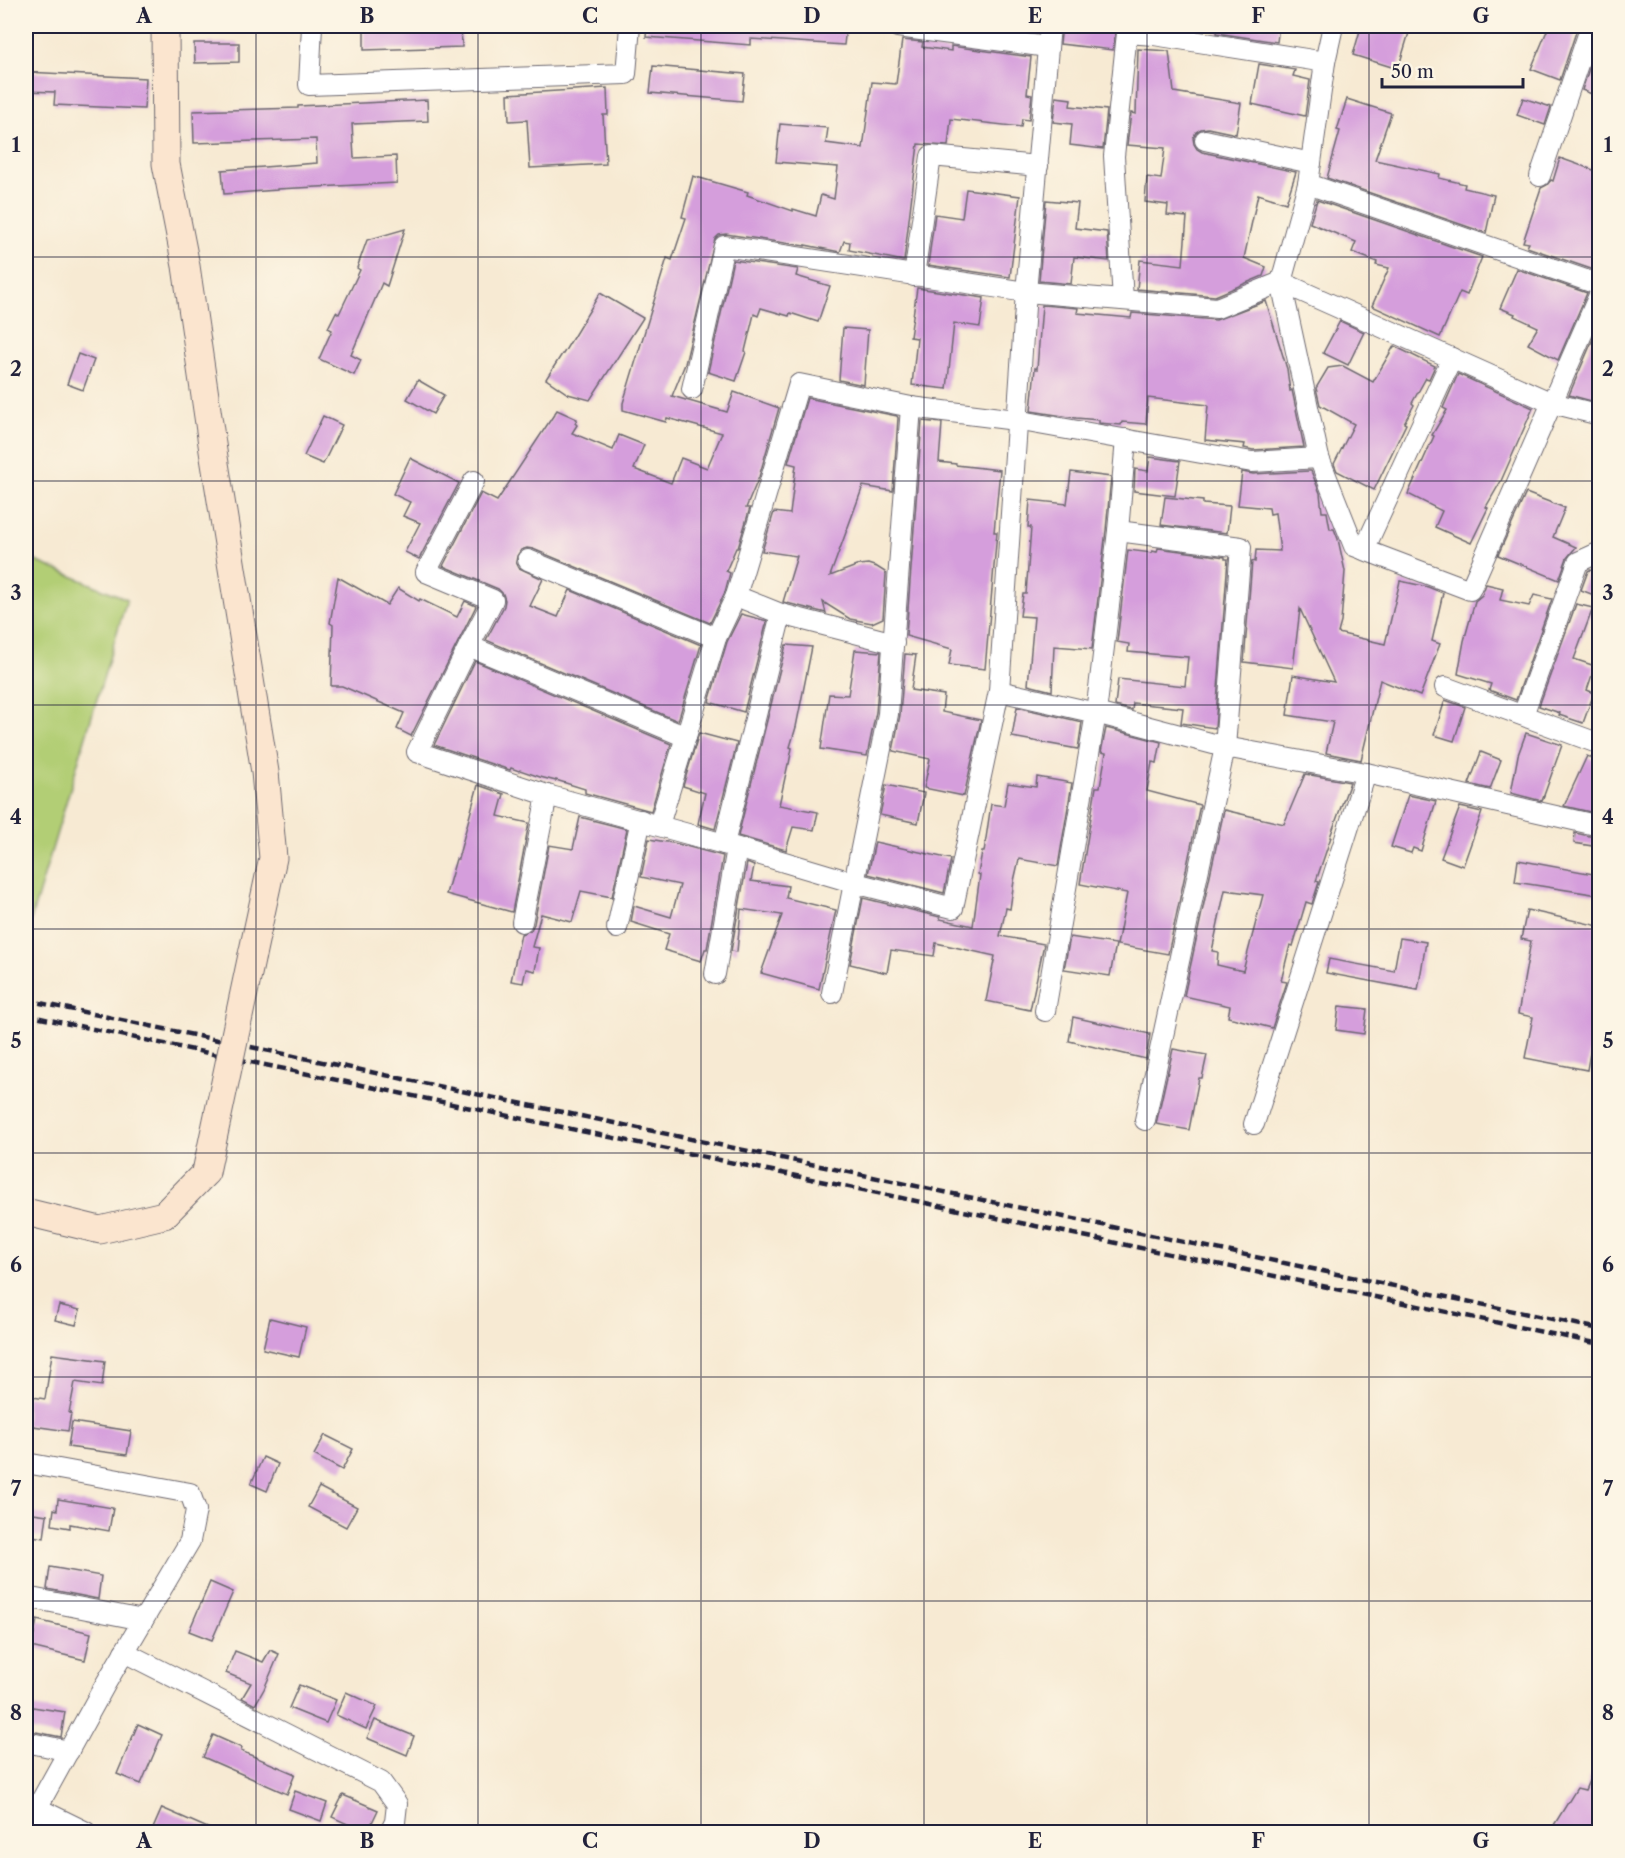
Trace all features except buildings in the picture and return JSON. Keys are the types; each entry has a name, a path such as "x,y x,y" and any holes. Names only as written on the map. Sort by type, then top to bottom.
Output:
{"main road":[{"path":"26,1212 100,1230 164,1215 206,1172 273,858 265,772 213,451 186,266 166,164 165,26"}],"street":[{"path":"312,26 309,85 626,74 630,26"},
{"path":"474,481 426,572 494,600 417,752 548,795 731,846 855,884 953,908 999,691 1016,420 1050,26"},
{"path":"1333,26 1324,63 1308,184 1281,282 1319,458 1354,546 1470,590 1599,292"},
{"path":"1540,176 1591,26"},
{"path":"898,27 1048,46"},
{"path":"1123,300 1114,156 1127,33 1324,63"},
{"path":"1205,140 1311,164"},
{"path":"914,276 932,156 1038,166"},
{"path":"1308,184 1599,285"},
{"path":"692,389 724,246 1026,292 1217,308 1281,282 1552,403 1599,415"},
{"path":"1364,550 1452,358"},
{"path":"617,927 650,823 686,737 716,638 736,596 798,384 911,407 1016,420 1252,462 1319,458"},
{"path":"832,993 888,714 911,407"},
{"path":"1045,1011 1096,713 1118,531 1126,439"},
{"path":"1118,531 1241,547 1225,747 1145,1120"},
{"path":"1524,715 1578,561 1599,552"},
{"path":"528,561 716,638"},
{"path":"736,596 781,614 894,643"},
{"path":"715,974 731,846 781,614"},
{"path":"469,646 686,737"},
{"path":"1445,687 1599,744"},
{"path":"999,691 1096,713 1225,747 1366,773 1599,826"},
{"path":"1254,1124 1366,773"},
{"path":"522,922 548,795"},
{"path":"26,1463 189,1492 196,1510 190,1541 124,1652 26,1828"},
{"path":"26,1597 143,1620"},
{"path":"124,1652 381,1782 397,1804 395,1822 390,1833"},
{"path":"26,1742 69,1751"},
{"path":"37,1808 86,1833"}],"green space":[{"path":"26,557 127,599 26,936"}],"railway":[{"path":"26,1000 1600,1329"},
{"path":"26,1015 1600,1344"}]}
